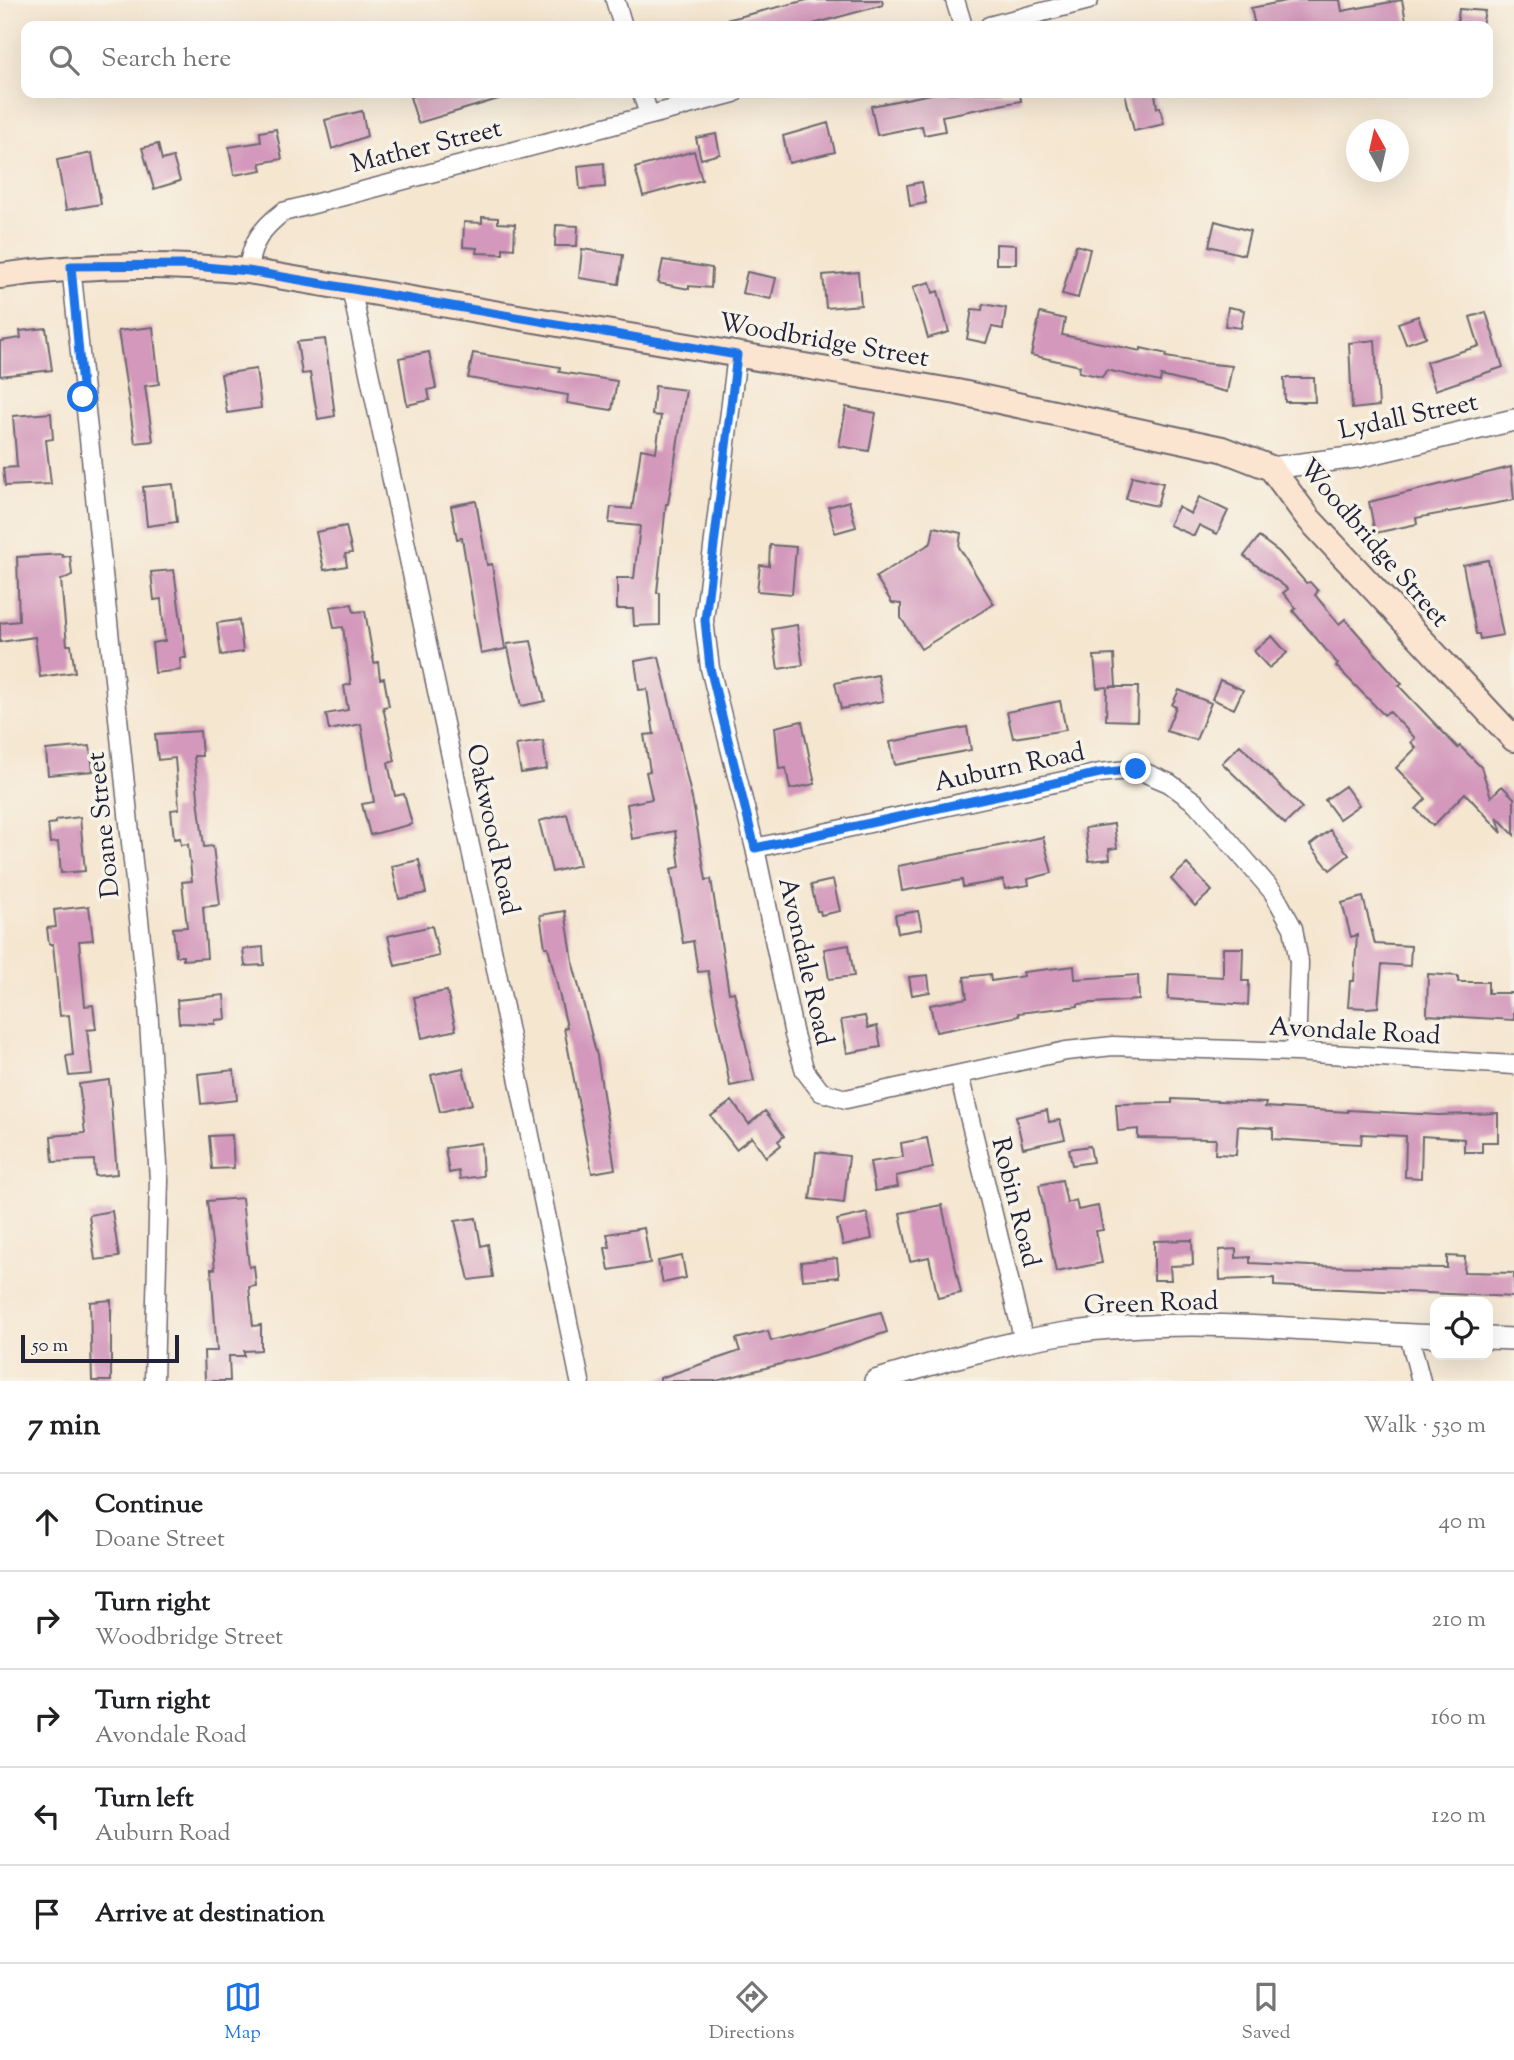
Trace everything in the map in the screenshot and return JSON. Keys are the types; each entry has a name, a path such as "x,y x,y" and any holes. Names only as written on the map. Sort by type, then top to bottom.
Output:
{"main road":[{"name":"Woodbridge Street","path":"0,275 71,266 183,265 248,271 957,392 1222,449 1271,468 1309,519 1514,738"}],"street":[{"path":"615,0 621,21"},
{"path":"955,0 961,21"},
{"path":"1008,21 1088,0"},
{"path":"644,98 649,115"},
{"name":"Mather Street","path":"248,271 250,251 261,229 283,212 715,98"},
{"name":"Doane Street","path":"71,266 148,1006 159,1180 153,1381"},
{"name":"Oakwood Road","path":"351,288 488,926 580,1381"},
{"name":"Avondale Road","path":"737,355 705,620 710,668 755,848 794,1035 805,1071 821,1092 846,1099 1066,1051 1113,1046 1296,1052 1514,1065"},
{"name":"Lydall Street","path":"1271,468 1357,457 1514,420"},
{"name":"Auburn Road","path":"755,848 1100,773 1136,769 1169,783 1196,803 1273,892 1293,928 1299,961 1296,1052"},
{"name":"Robin Road","path":"959,1075 1024,1341"},
{"name":"Green Road","path":"875,1381 1024,1341 1118,1328 1192,1325 1430,1336"},
{"path":"1409,1335 1421,1381"},
{"path":"1493,1338 1514,1339"}],"building":[{"path":"807,0 882,0 883,5 824,21 726,20"},
{"path":"1291,0 1340,0 1342,11 1402,0 1406,21 1254,21 1251,8"},
{"path":"1459,9 1485,11 1483,21 1458,21"},
{"path":"410,98 502,98 418,123"},
{"path":"911,98 1021,98 1021,101 942,116 945,131 924,135 922,126 877,135 871,106"},
{"path":"1126,98 1156,98 1164,124 1134,131"},
{"path":"362,111 367,136 332,149 325,120"},
{"path":"828,123 835,152 789,163 783,136"},
{"path":"276,129 282,159 260,163 262,170 234,175 229,147 261,142 260,132"},
{"path":"716,134 720,154 701,159 696,138"},
{"path":"158,144 162,160 173,157 180,181 154,189 142,148"},
{"path":"694,151 702,180 643,196 635,168"},
{"path":"92,153 101,204 66,210 57,160"},
{"path":"604,163 605,187 580,189 578,166"},
{"path":"922,182 926,203 910,206 907,185"},
{"path":"482,217 498,218 498,223 515,224 514,249 503,248 503,254 476,253 477,248 463,247 464,222 482,223"},
{"path":"1215,221 1250,231 1244,255 1209,246"},
{"path":"556,225 578,226 577,246 555,246"},
{"path":"996,244 1016,245 1016,264 996,264"},
{"path":"1076,245 1090,249 1078,298 1062,294"},
{"path":"582,249 623,255 619,284 579,278"},
{"path":"663,260 712,268 711,288 689,286 689,289 658,283"},
{"path":"747,272 776,278 771,299 742,293"},
{"path":"858,272 861,305 826,308 823,275"},
{"path":"930,282 933,293 938,291 949,332 928,338 913,287"},
{"path":"983,304 1006,308 1003,329 992,327 986,343 967,339 972,309 982,310"},
{"path":"1228,307 1244,310 1241,328 1225,326"},
{"path":"1486,312 1503,367 1435,390 1426,362 1479,346 1470,317"},
{"path":"1040,313 1065,319 1062,335 1141,351 1141,348 1167,354 1166,357 1232,366 1227,392 1161,376 1160,382 1107,370 1102,377 1079,372 1080,366 1031,355"},
{"path":"1418,316 1426,337 1406,344 1398,323"},
{"path":"153,327 159,384 145,386 153,441 135,443 118,331"},
{"path":"46,328 52,370 0,376 0,341 21,338 20,331"},
{"path":"325,339 335,416 318,419 310,373 302,374 297,342"},
{"path":"1375,340 1379,406 1352,409 1349,343"},
{"path":"429,352 436,388 428,390 430,400 407,405 399,358"},
{"path":"473,353 560,367 559,372 617,381 612,410 567,403 568,395 468,378"},
{"path":"256,369 261,408 227,413 221,374"},
{"path":"1284,378 1314,378 1315,402 1285,402"},
{"path":"655,386 686,390 666,504 657,593 660,593 660,625 634,626 633,609 617,609 617,578 634,578 640,526 609,523 611,507 632,509 641,449 656,452 661,416 652,415"},
{"path":"846,407 876,413 869,451 839,446"},
{"path":"51,413 53,439 46,440 51,484 5,486 3,468 17,467 13,416"},
{"path":"1511,467 1514,500 1416,518 1417,524 1375,533 1369,502"},
{"path":"1132,476 1163,483 1157,506 1126,499"},
{"path":"173,484 177,522 147,526 143,487"},
{"path":"1199,497 1228,511 1217,534 1199,525 1194,536 1169,525 1178,507 1191,514"},
{"path":"476,501 487,565 492,564 505,649 481,654 462,538 457,539 451,506"},
{"path":"849,501 856,527 835,533 828,507"},
{"path":"346,526 352,553 345,554 347,566 324,570 316,532"},
{"path":"934,527 961,533 959,547 994,604 921,649 901,618 901,604 892,603 876,577 931,543"},
{"path":"1259,537 1279,552 1306,583 1310,582 1318,591 1315,595 1339,624 1345,619 1402,684 1399,686 1458,748 1460,746 1481,767 1491,797 1502,786 1514,798 1514,835 1497,817 1502,833 1465,793 1433,826 1416,809 1426,799 1396,768 1416,748 1411,742 1415,738 1389,711 1384,715 1336,666 1338,664 1293,611 1296,608 1283,593 1288,589 1244,556"},
{"path":"770,545 796,547 792,594 757,591 760,565 769,566"},
{"path":"62,554 63,557 70,556 72,575 61,580 67,645 71,645 75,672 40,677 35,637 0,642 0,623 19,621 17,557"},
{"path":"1488,560 1503,635 1480,639 1479,634 1476,634 1463,565"},
{"path":"174,570 186,658 180,658 181,670 155,673 152,643 165,641 161,599 154,600 151,572"},
{"path":"352,604 354,612 365,611 374,663 378,662 380,679 384,678 389,706 383,707 395,761 388,763 395,796 404,794 412,824 370,835 362,804 374,802 361,724 329,730 326,714 348,710 344,686 351,684 343,627 334,628 330,607"},
{"path":"239,620 243,652 221,655 217,623"},
{"path":"797,625 803,665 778,669 772,629"},
{"path":"1272,636 1287,653 1269,668 1254,651"},
{"path":"531,641 545,701 521,706 507,644"},
{"path":"1114,655 1116,686 1109,687 1138,687 1137,721 1106,720 1107,687 1097,688 1094,656"},
{"path":"659,657 693,803 706,880 711,879 729,993 734,992 754,1081 730,1086 708,971 698,972 693,941 683,943 671,869 680,867 675,831 632,839 627,804 652,799 646,772 650,771 644,735 654,734 647,689 639,690 635,661"},
{"path":"878,675 883,701 841,709 835,683"},
{"path":"1220,680 1243,690 1234,709 1212,699"},
{"path":"1179,690 1211,703 1196,740 1166,731 1176,707 1172,705"},
{"path":"1060,701 1066,730 1013,738 1007,712"},
{"path":"802,721 815,784 790,789 786,768 779,769 775,727"},
{"path":"967,727 971,750 895,765 890,742"},
{"path":"200,731 202,756 194,756 199,807 204,847 213,846 220,905 203,907 207,958 183,960 183,956 176,956 173,928 187,927 182,882 192,881 188,844 181,845 180,838 174,839 171,810 179,809 175,758 158,760 155,734"},
{"path":"543,741 547,769 521,773 516,745"},
{"path":"1240,745 1302,808 1285,824 1222,763"},
{"path":"90,746 93,771 48,775 46,750"},
{"path":"1345,786 1359,805 1339,819 1325,800"},
{"path":"567,814 580,865 552,872 539,821"},
{"path":"80,817 85,871 61,873 58,842 50,843 48,824 56,823 56,820"},
{"path":"1114,824 1117,848 1109,849 1110,859 1089,861 1085,828"},
{"path":"1330,830 1349,855 1330,870 1310,845"},
{"path":"1043,837 1052,873 1028,879 1029,885 1005,889 1003,880 963,887 962,880 902,891 898,866"},
{"path":"419,860 426,893 399,899 392,866"},
{"path":"1187,864 1212,891 1195,906 1171,879"},
{"path":"833,880 840,911 821,915 820,911 817,911 811,885"},
{"path":"1363,897 1375,944 1411,946 1410,966 1382,964 1378,1007 1367,1008 1348,1007 1350,981 1354,981 1357,935 1351,937 1342,903"},
{"path":"89,906 93,940 79,941 85,1006 93,1005 96,1029 87,1030 92,1074 69,1076 66,1056 73,1055 69,1015 60,1016 53,944 49,944 47,928 56,927 54,910"},
{"path":"565,911 574,968 597,1056 615,1169 592,1173 564,1028 567,1027 548,947 545,947 540,915"},
{"path":"918,911 922,929 898,933 895,915"},
{"path":"432,926 439,956 395,966 388,936"},
{"path":"849,945 854,976 829,979 824,949"},
{"path":"263,947 264,965 245,966 243,949"},
{"path":"1223,948 1243,948 1242,981 1249,981 1248,1005 1168,999 1169,974 1223,977"},
{"path":"1074,966 1075,979 1138,975 1139,1000 1078,1004 1018,1013 1019,1016 936,1032 930,1005 967,998 964,977 990,974 991,981 1024,976 1023,972"},
{"path":"1428,974 1458,976 1458,982 1488,982 1488,993 1514,993 1514,1020 1427,1015"},
{"path":"928,975 930,992 912,995 909,977"},
{"path":"447,991 456,1030 422,1038 414,997"},
{"path":"224,995 226,1019 215,1020 215,1024 179,1023 177,1000"},
{"path":"865,1016 868,1028 877,1026 881,1047 847,1053 841,1020"},
{"path":"463,1068 472,1104 440,1112 431,1075"},
{"path":"234,1070 237,1100 201,1104 198,1074"},
{"path":"109,1080 117,1174 95,1176 94,1160 53,1162 51,1136 85,1133 79,1084"},
{"path":"1172,1099 1266,1103 1265,1107 1348,1112 1439,1115 1498,1113 1498,1142 1482,1142 1482,1152 1464,1152 1464,1139 1422,1136 1421,1178 1405,1177 1406,1136 1362,1134 1361,1144 1320,1142 1273,1139 1273,1128 1238,1126 1236,1155 1215,1154 1216,1139 1138,1138 1138,1129 1118,1131 1116,1104 1172,1103"},
{"path":"732,1101 749,1124 765,1111 784,1136 778,1141 781,1145 766,1157 752,1137 736,1149 711,1116"},
{"path":"1047,1110 1049,1122 1060,1120 1065,1139 1023,1148 1016,1117"},
{"path":"232,1135 234,1168 212,1169 209,1136"},
{"path":"927,1138 933,1168 896,1176 898,1187 875,1191 870,1162 903,1157 901,1143"},
{"path":"481,1143 483,1176 460,1179 459,1171 449,1173 445,1148"},
{"path":"1090,1146 1093,1162 1072,1165 1069,1149"},
{"path":"816,1152 849,1156 844,1203 810,1199"},
{"path":"1062,1180 1067,1203 1076,1200 1078,1210 1098,1206 1103,1230 1096,1231 1102,1263 1056,1272 1039,1185"},
{"path":"242,1198 249,1267 254,1266 256,1286 249,1287 253,1326 261,1325 261,1350 244,1351 244,1356 229,1356 230,1381 205,1381 204,1351 217,1351 211,1269 215,1269 207,1201"},
{"path":"942,1205 961,1293 938,1298 929,1257 910,1261 900,1213"},
{"path":"112,1211 119,1257 95,1260 89,1215"},
{"path":"867,1213 872,1239 843,1245 837,1220"},
{"path":"476,1218 481,1246 488,1244 493,1277 469,1280 455,1221"},
{"path":"644,1228 650,1263 609,1270 605,1248 610,1247 607,1234"},
{"path":"1192,1240 1193,1265 1170,1266 1171,1280 1154,1280 1154,1241"},
{"path":"1236,1249 1236,1258 1250,1257 1250,1263 1310,1266 1447,1268 1447,1256 1465,1257 1464,1272 1514,1273 1514,1297 1274,1286 1274,1278 1220,1280 1219,1250"},
{"path":"682,1256 686,1278 663,1283 658,1261"},
{"path":"837,1258 839,1277 803,1280 801,1262"},
{"path":"111,1300 111,1381 92,1381 90,1302"},
{"path":"881,1312 887,1332 830,1351 716,1381 660,1381 660,1378 740,1351 736,1339 768,1331 771,1341"}],"route":[{"path":"83,397 71,266 183,265 248,271 737,355 715,517 705,620 710,668 755,848 1100,773 1136,769"}]}
